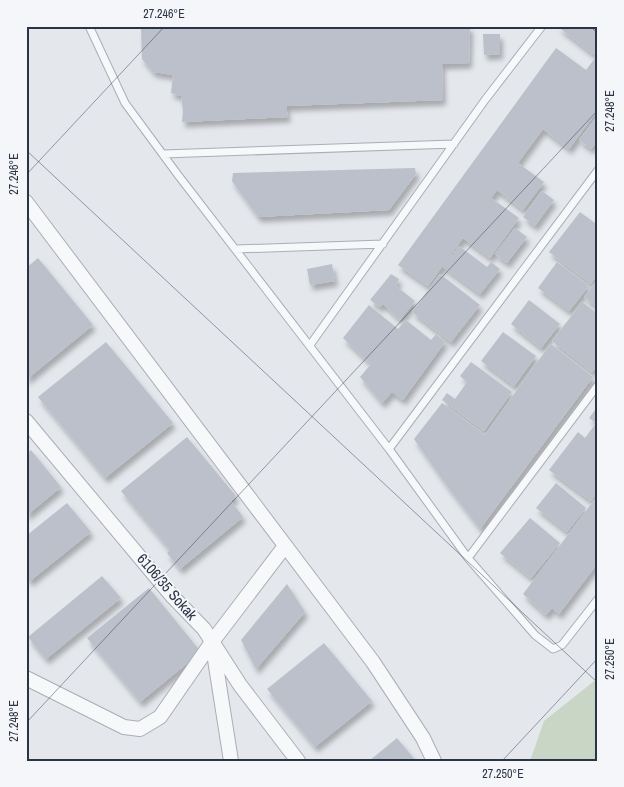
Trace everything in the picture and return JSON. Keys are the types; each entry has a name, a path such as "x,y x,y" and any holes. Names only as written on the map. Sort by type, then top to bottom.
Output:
{"street":[{"path":"26,202 373,662 423,738 434,761"},
{"name":"6106/35 Sokak","path":"26,421 172,597 204,629 240,685 298,761"},
{"path":"26,678 124,727 140,729 160,716 212,642 285,546"},
{"path":"212,642 231,761"}],"lane":[{"path":"89,26 125,103 389,449 468,558 535,635 553,649 562,645 598,599"},
{"path":"310,345 486,100 542,26"},
{"path":"163,154 454,144"},
{"path":"389,449 598,170"},
{"path":"236,249 382,244"},
{"path":"468,558 598,385"}],"green space":[{"path":"598,678 598,761 530,761 544,721"}],"building":[{"path":"230,26 470,26 469,63 442,64 443,100 286,106 288,117 182,122 181,96 171,93 173,75 153,72 142,59 141,29"},
{"path":"557,26 598,26 598,51 594,55"},
{"path":"483,34 500,34 500,54 484,55"},
{"path":"556,48 586,70 598,54 598,110 569,149 543,129 518,163 544,182 523,210 497,190 491,198 519,218 490,258 463,238 428,286 398,265"},
{"path":"598,115 598,140 591,149 579,140"},
{"path":"415,168 416,174 389,210 258,217 232,181 233,173"},
{"path":"542,191 554,200 535,226 523,217"},
{"path":"580,212 595,223 598,220 598,274 591,284 549,252"},
{"path":"515,228 527,237 507,263 495,254"},
{"path":"459,246 487,267 491,262 500,269 480,294 443,267"},
{"path":"38,258 93,325 26,380 26,268"},
{"path":"557,262 589,286 569,311 538,288"},
{"path":"332,264 335,281 310,285 307,269"},
{"path":"391,274 399,279 396,286 415,301 400,320 383,304 380,307 370,300"},
{"path":"440,274 480,305 451,342 412,312"},
{"path":"598,279 598,308 584,297"},
{"path":"529,300 560,324 541,348 511,324"},
{"path":"582,302 598,314 598,365 592,372 552,341"},
{"path":"369,305 398,329 406,320 431,340 436,334 445,342 403,400 392,392 382,403 360,377 371,364 343,338"},
{"path":"503,332 536,356 514,386 481,361"},
{"path":"106,342 173,423 105,478 38,397"},
{"path":"551,344 593,377 480,529 414,439 442,403 485,435"},
{"path":"471,362 512,392 484,431 442,400 447,393 455,399 467,382 460,376"},
{"path":"598,406 598,491 591,501 549,470 578,432 585,438 596,423 589,418"},
{"path":"187,437 236,496 231,501 243,517 180,569 167,553 170,550 121,491"},
{"path":"31,450 61,487 26,516 26,454"},
{"path":"556,483 586,508 567,532 536,508"},
{"path":"598,495 598,563 559,614 552,608 546,615 523,594"},
{"path":"67,503 91,532 30,581 26,577 26,536"},
{"path":"530,518 560,543 531,578 500,553"},
{"path":"102,576 121,598 46,659 28,637"},
{"path":"287,584 305,612 256,669 241,640"},
{"path":"149,588 201,652 140,702 87,638"},
{"path":"324,643 372,701 315,747 267,689"},
{"path":"397,738 416,761 369,761"}]}
